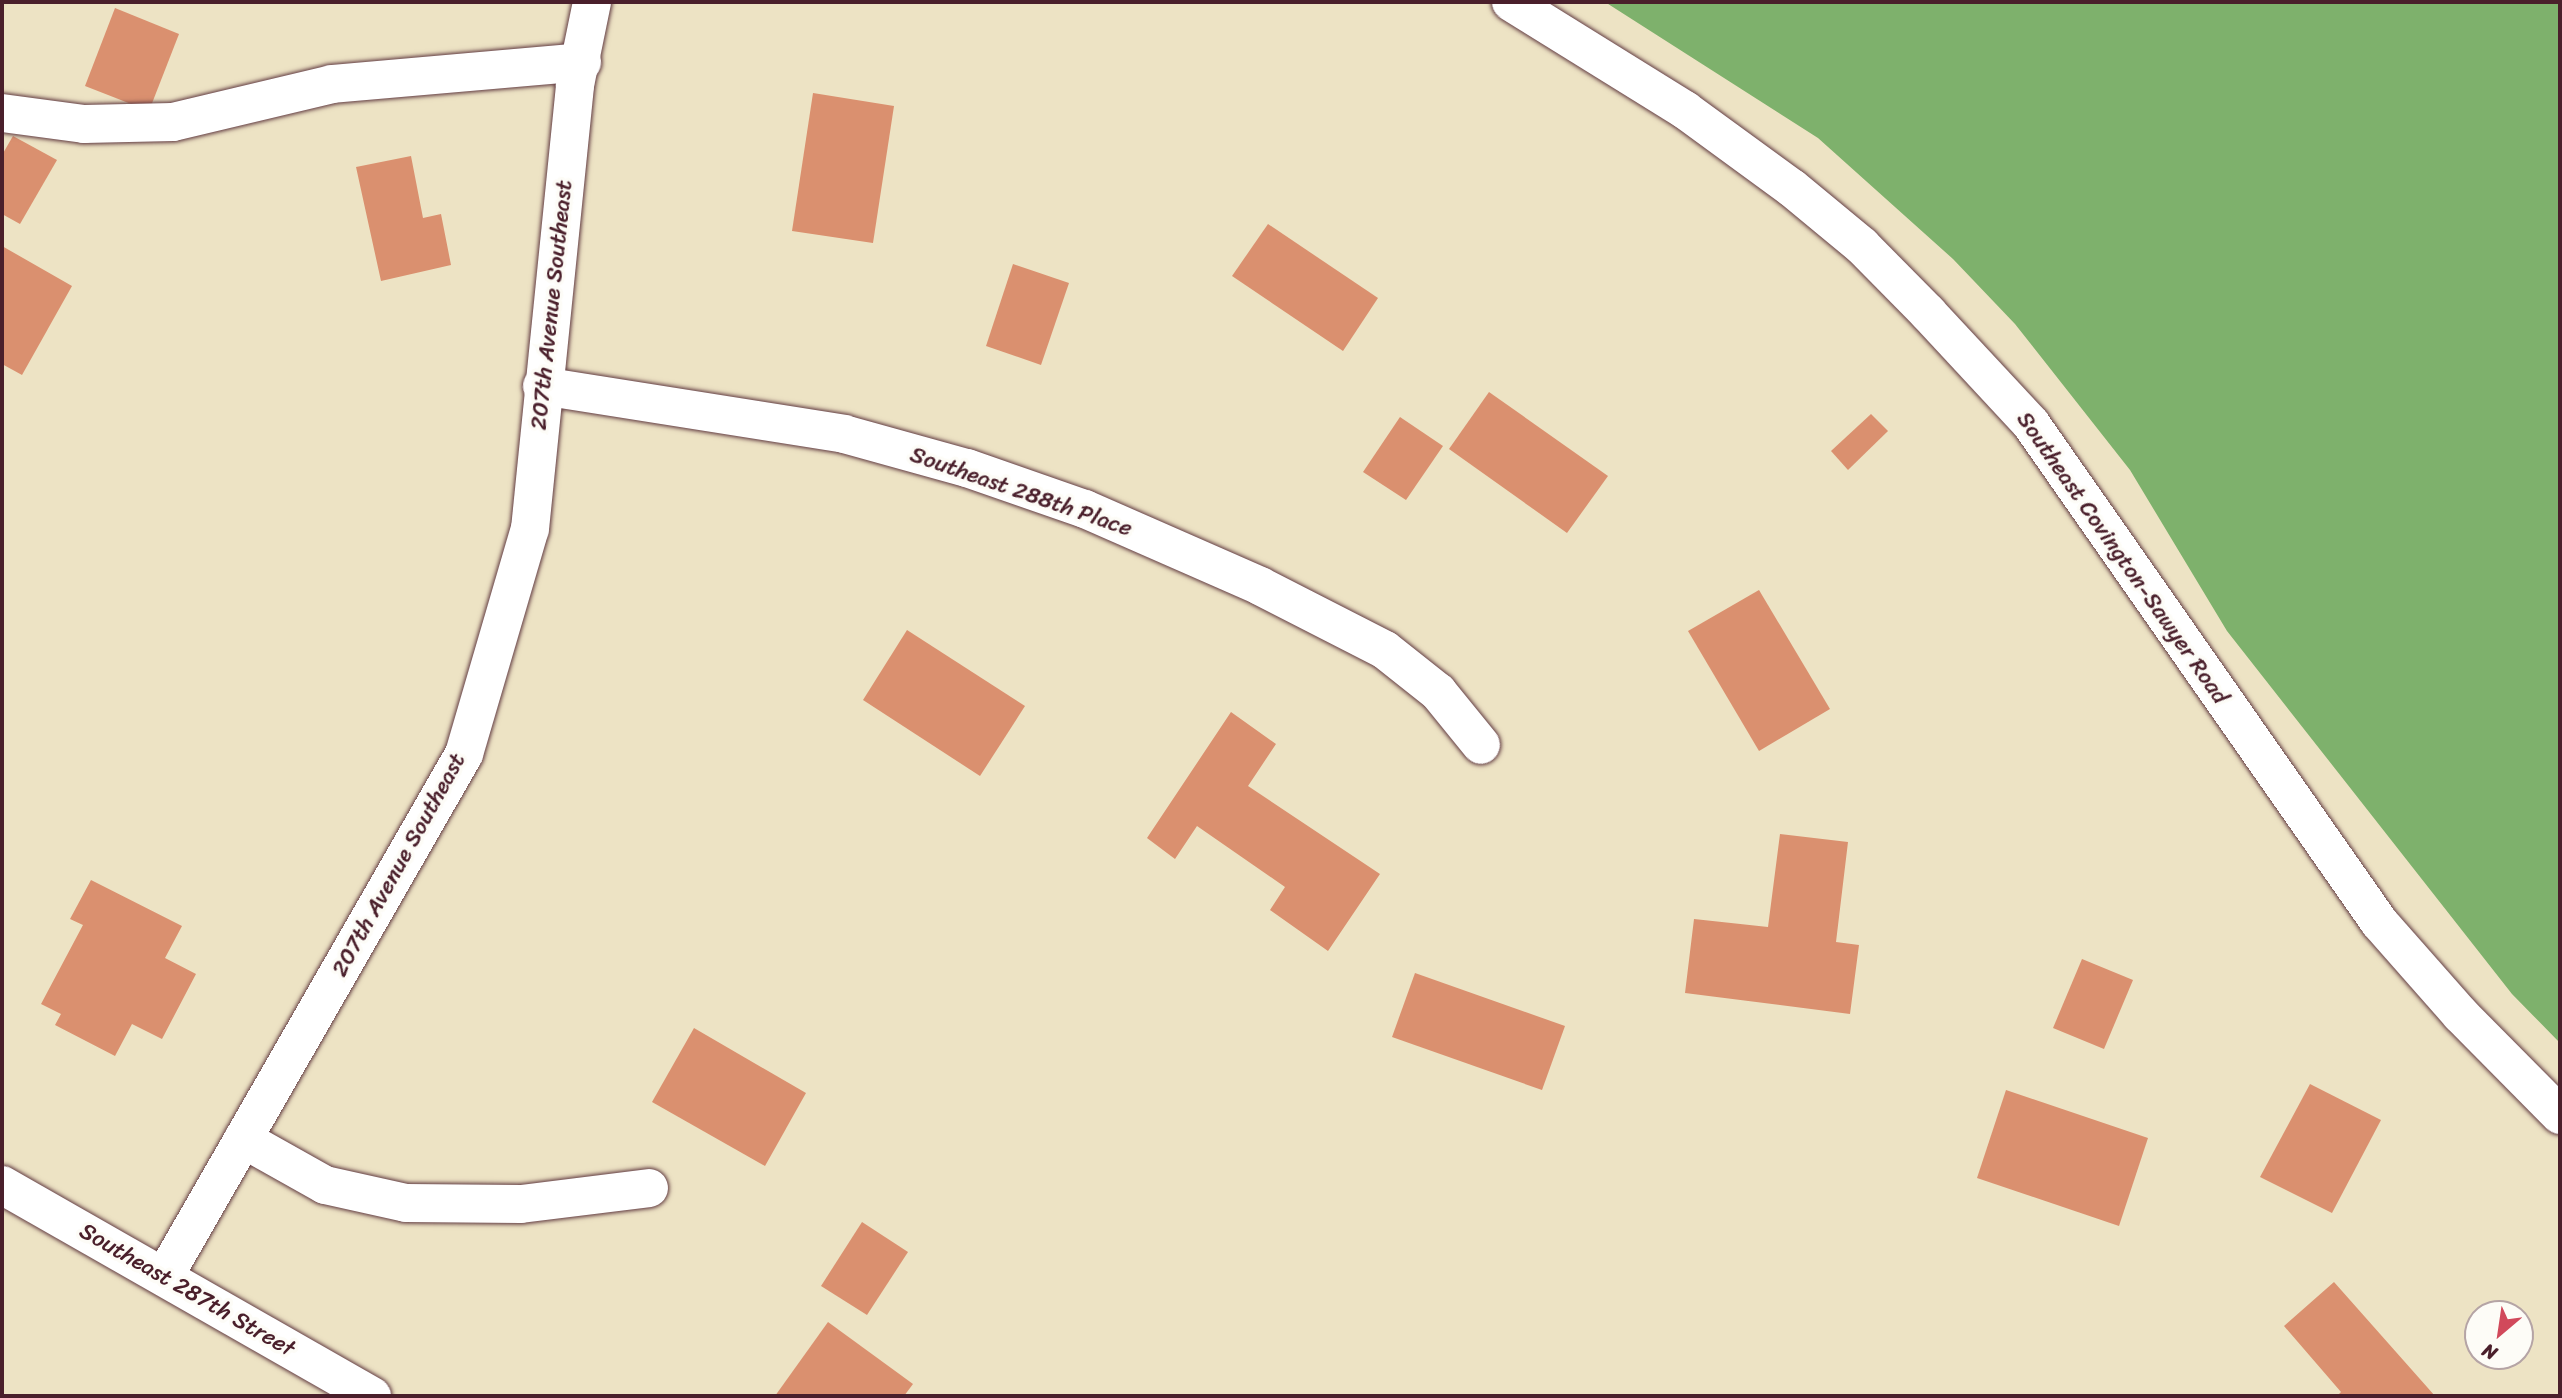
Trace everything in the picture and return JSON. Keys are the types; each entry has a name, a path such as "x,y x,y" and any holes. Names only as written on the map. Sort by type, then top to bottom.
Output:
{"street":[{"name":"207th Avenue Southeast","path":"164,1277 464,754 530,529 542,386 575,85 582,62 592,2"},
{"name":"Southeast Covington-Sawyer Road","path":"1511,2 1685,110 1792,188 1862,246 1928,313 2031,425 2379,922 2460,1014 2560,1115"},
{"path":"2,113 84,124 173,122 332,83 582,62"},
{"name":"Southeast 288th Place","path":"542,386 844,434 967,468 1085,509 1260,586 1385,650 1438,692 1482,745"},
{"path":"243,1139 325,1185 406,1203 521,1204 649,1188"},
{"name":"Southeast 287th Street","path":"2,1185 372,1396"}],"green space":[{"path":"1605,2 2560,2 2560,1043 2512,994 2227,631 2130,470 2015,324 1953,259 1818,138"}],"building":[{"path":"115,8 179,34 149,111 85,86"},
{"path":"813,93 894,106 873,243 792,231"},
{"path":"13,136 57,160 20,224 2,214 2,155"},
{"path":"411,156 423,218 441,214 451,265 381,281 356,167"},
{"path":"1268,224 1378,298 1343,351 1232,276"},
{"path":"2,246 72,286 22,375 2,364"},
{"path":"1013,264 1069,283 1041,365 986,346"},
{"path":"1489,392 1608,476 1567,533 1449,449"},
{"path":"1871,414 1888,431 1848,470 1831,451"},
{"path":"1400,417 1443,446 1406,500 1363,472"},
{"path":"1759,590 1830,709 1759,751 1688,631"},
{"path":"907,630 1025,706 980,776 863,700"},
{"path":"1231,712 1276,744 1248,786 1380,874 1328,951 1270,910 1285,887 1197,826 1175,859 1147,838"},
{"path":"1780,834 1848,842 1836,942 1859,945 1850,1014 1685,993 1694,919 1768,927"},
{"path":"91,880 182,926 165,958 196,974 162,1039 132,1024 115,1056 55,1025 61,1014 41,1004 83,925 70,919"},
{"path":"2082,959 2133,980 2104,1049 2053,1028"},
{"path":"1415,973 1565,1026 1542,1090 1392,1037"},
{"path":"694,1028 806,1093 765,1166 652,1102"},
{"path":"2310,1084 2381,1120 2332,1213 2260,1177"},
{"path":"2006,1090 2148,1138 2119,1226 1977,1178"},
{"path":"862,1222 908,1252 867,1315 821,1286"},
{"path":"2334,1282 2435,1396 2337,1396 2341,1392 2284,1326"},
{"path":"828,1322 913,1384 904,1396 775,1396"}]}
